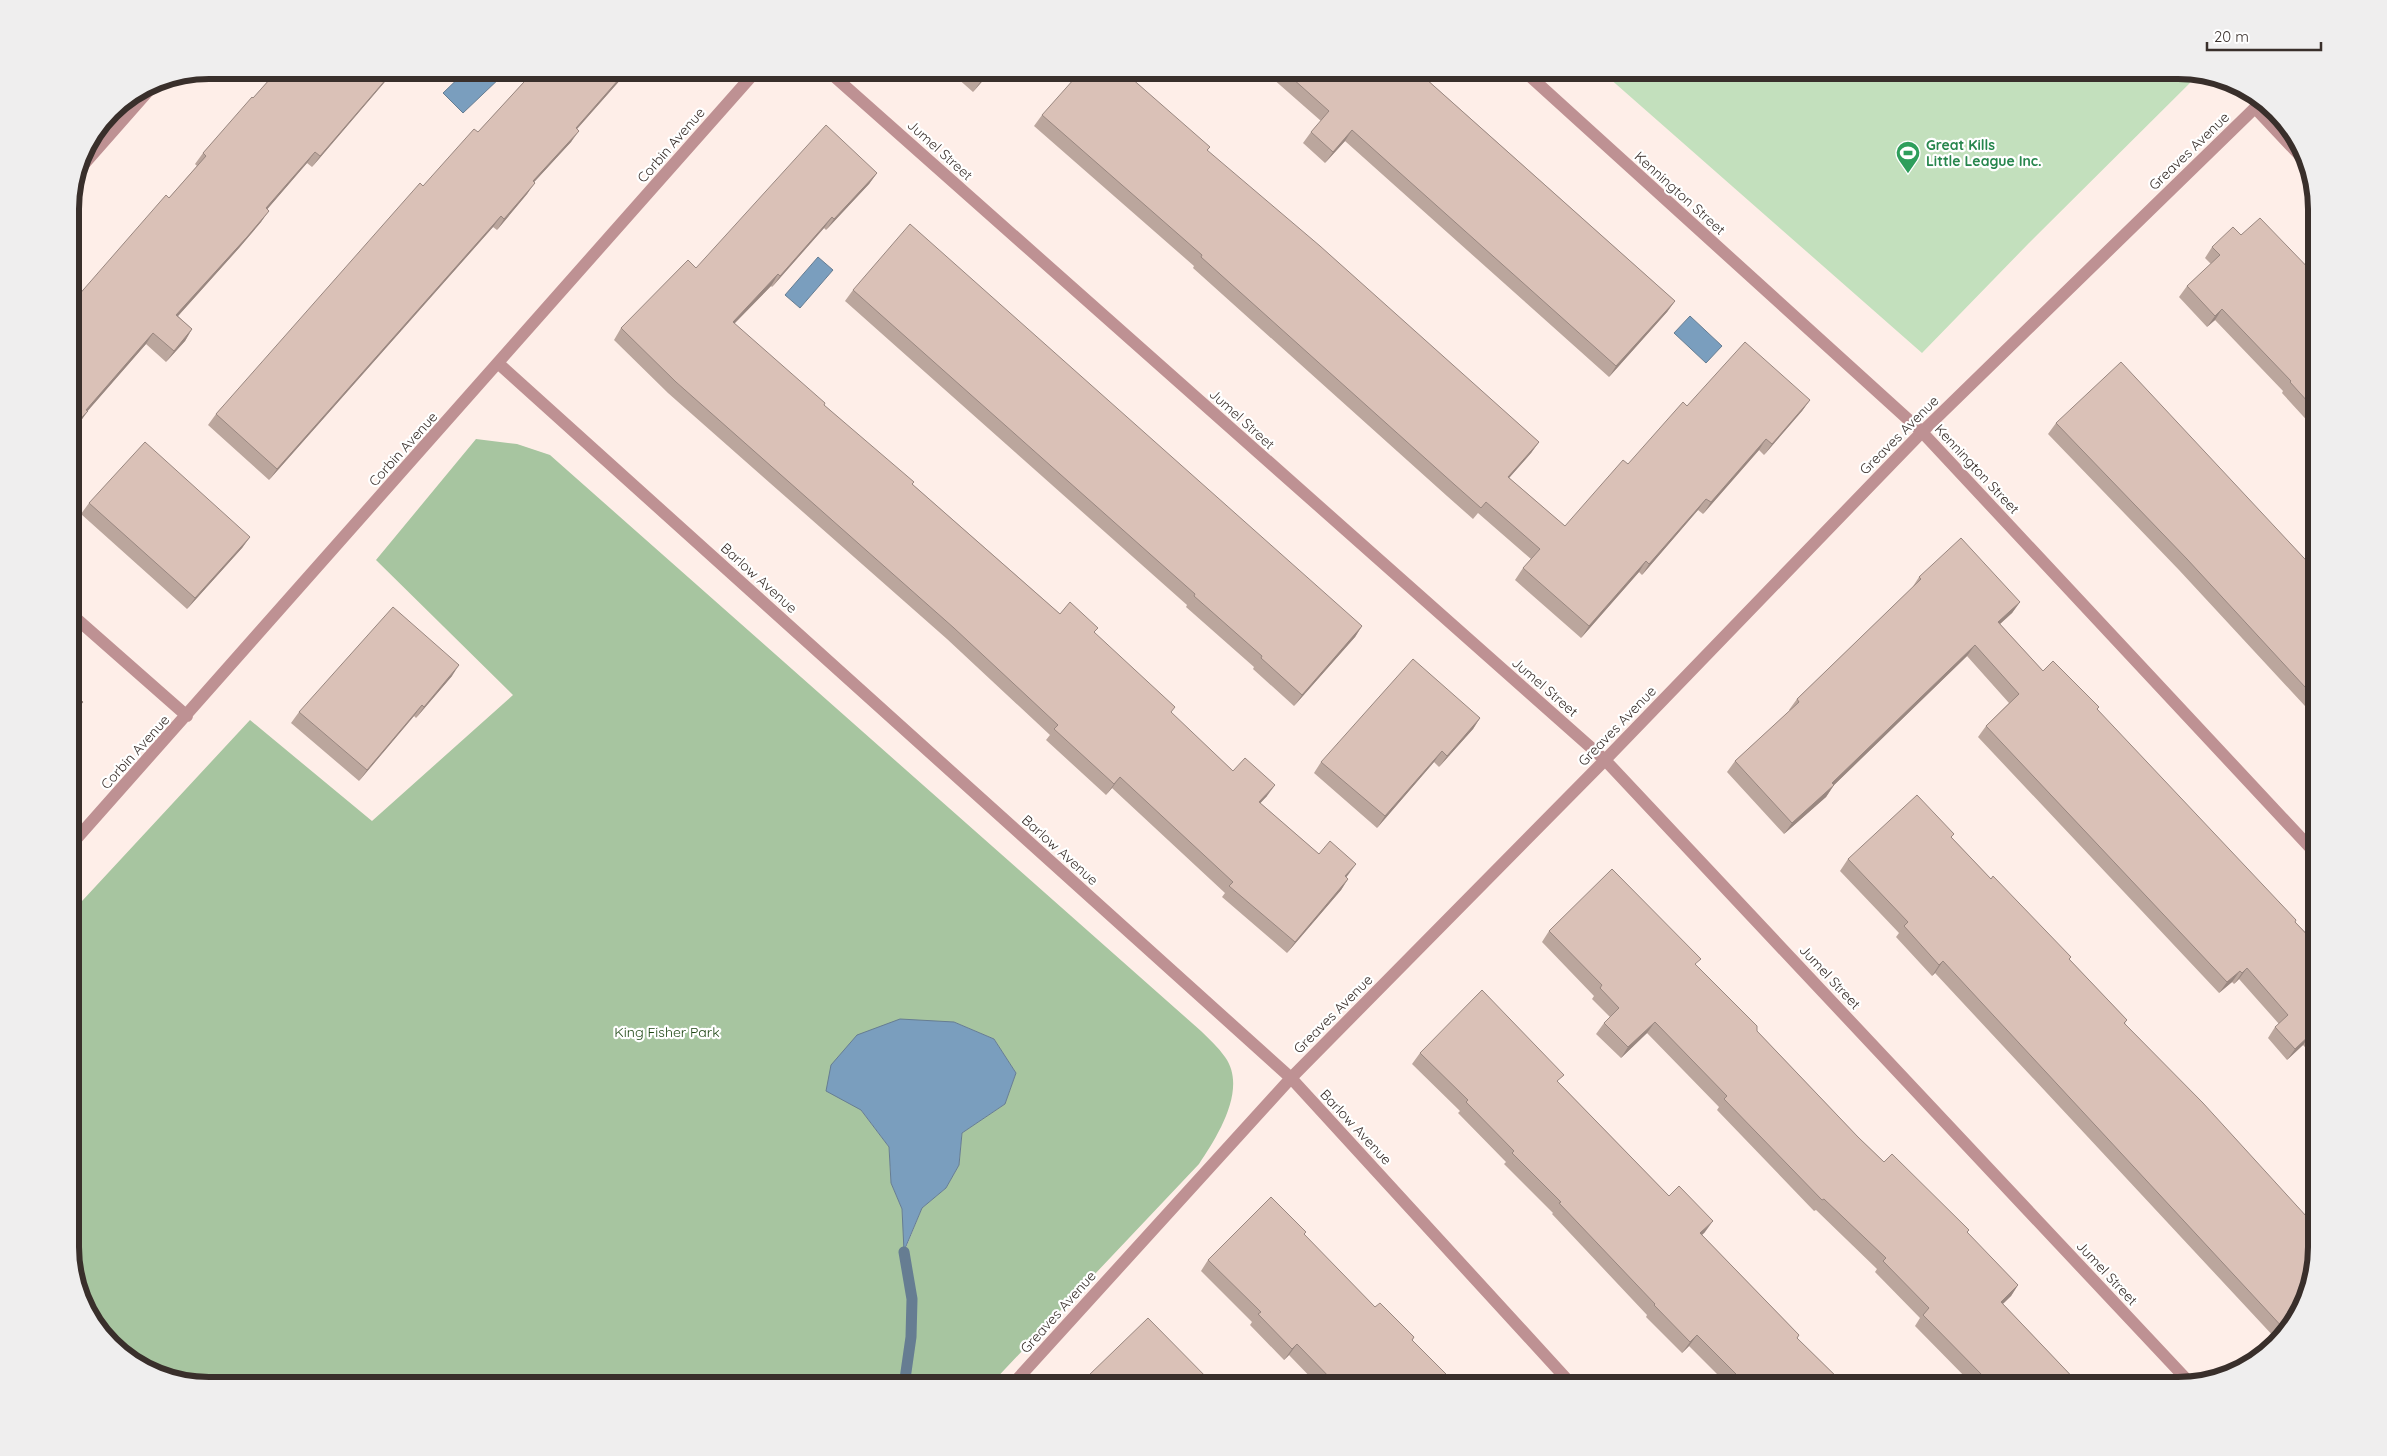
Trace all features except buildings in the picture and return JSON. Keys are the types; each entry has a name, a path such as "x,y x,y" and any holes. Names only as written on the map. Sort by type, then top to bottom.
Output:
{"street":[{"name":"Corbin Avenue","path":"79,836 499,364 749,79"},
{"name":"Jumel Street","path":"837,79 1605,760 2184,1377"},
{"name":"Kennington Street","path":"1533,79 1922,432 2308,845"},
{"path":"90,158 143,97"},
{"name":"Greaves Avenue","path":"1020,1377 1291,1078 1605,760 1922,432 2257,106"},
{"path":"2263,111 2291,145"},
{"name":"Barlow Avenue","path":"499,364 1291,1078 1565,1377"},
{"path":"79,621 187,716"}],"green space":[{"name":"Great Kills Little League Inc.","path":"1610,79 2193,80 2029,243 1922,353"},
{"name":"King Fisher Park","path":"476,439 517,444 550,455 1201,1031 1225,1057 1231,1070 1233,1083 1232,1098 1221,1127 1199,1164 998,1377 192,1376 175,1373 144,1360 117,1339 101,1320 92,1305 86,1289 81,1273 79,1256 79,904 250,720 372,821 513,695 376,560","holes":["954,1022 994,1039 1016,1073 1005,1104 962,1133 959,1165 946,1188 922,1208 905,1250 902,1209 891,1183 889,1147 861,1110"]}],"water":[{"path":"458,79 499,79 463,113 443,93"},
{"path":"818,257 833,270 800,308 785,295"},
{"path":"1690,316 1722,346 1706,363 1674,333"},
{"path":"900,1019 954,1022 994,1039 1016,1073 1005,1104 962,1133 959,1165 946,1188 922,1208 904,1251 902,1209 891,1183 889,1147 861,1110 826,1091 831,1065 857,1035"}],"waterway":[{"path":"904,1252 912,1299 911,1337 905,1377"}],"place":[{"name":"Great Kills Little League Inc.","path":"1908,174"}]}
